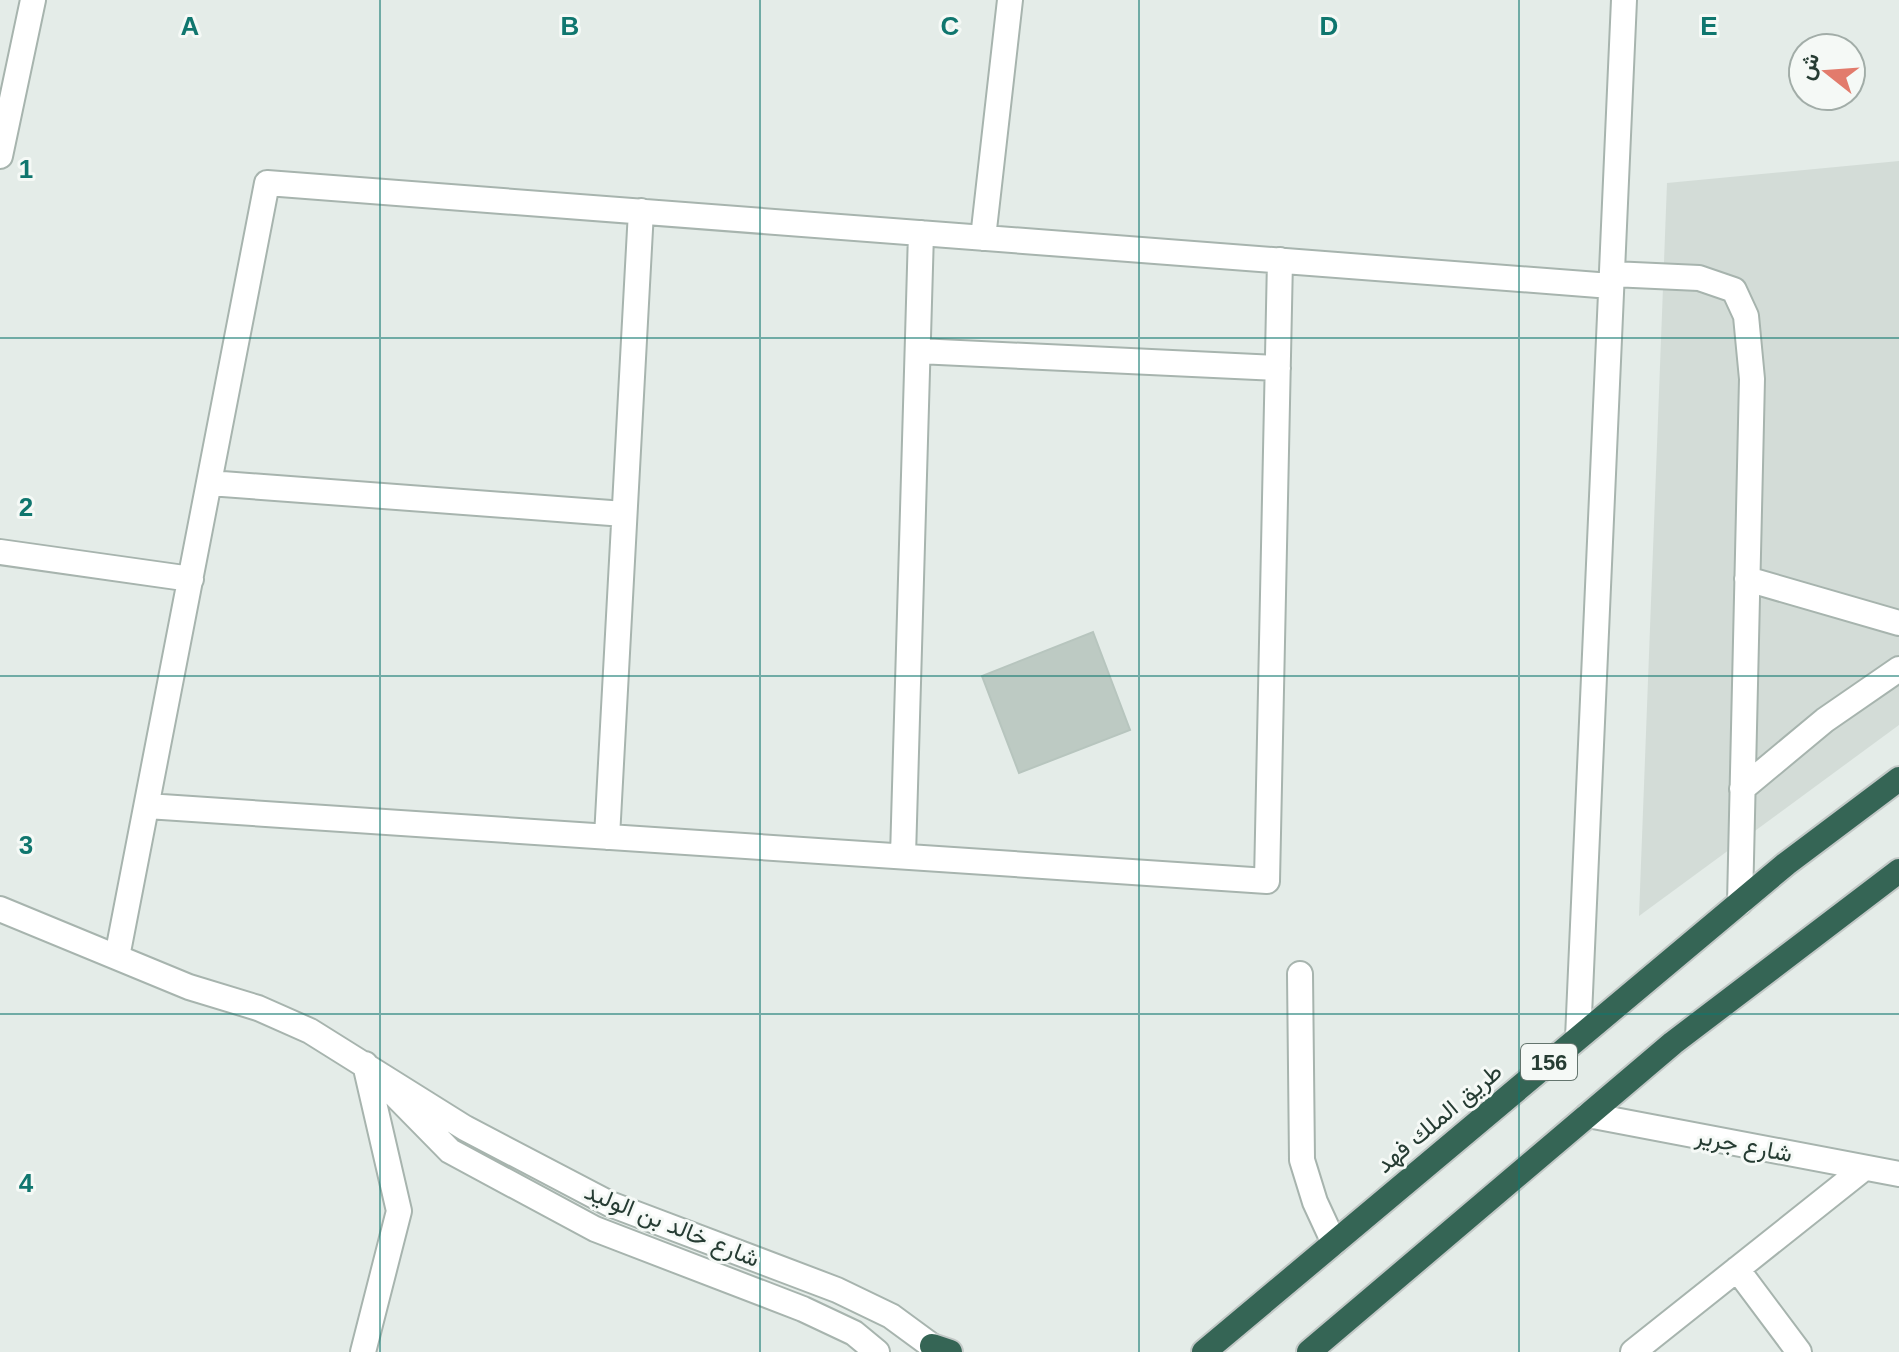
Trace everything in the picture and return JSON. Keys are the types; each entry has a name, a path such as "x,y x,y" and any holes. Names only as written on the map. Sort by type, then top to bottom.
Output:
{"highway":[{"name":"طريق الملك فهد","path":"1204,1352 1740,903 1899,779"},
{"name":"156","path":"1309,1352 1673,1043 1899,871"}],"street":[{"path":"0,156 33,0"},
{"path":"983,238 1010,0"},
{"path":"1578,1038 1624,0"},
{"path":"117,957 267,183 1280,260 1612,280 1699,278 1734,290 1746,316 1752,379 1740,903"},
{"path":"607,837 641,211"},
{"path":"903,856 921,233"},
{"path":"147,806 1267,881 1280,260"},
{"path":"918,351 1278,368"},
{"path":"209,483 624,514"},
{"path":"0,552 191,579"},
{"path":"1747,579 1899,623"},
{"path":"1742,789 1825,720 1899,669"},
{"name":"شارع خالد بن الوليد","path":"0,909 189,987 258,1008 310,1031 465,1128 610,1204 837,1290 891,1316 941,1350"},
{"path":"1300,974 1302,1160 1315,1202 1334,1243"},
{"path":"363,1352 399,1211 365,1064"},
{"name":"شارع خالد بن الوليد","path":"365,1064 450,1151 595,1229 803,1309 854,1333 877,1352"},
{"name":"شارع جرير","path":"1588,1115 1899,1174"},
{"path":"1633,1352 1863,1169"},
{"path":"1737,1269 1799,1352"}],"shaded area":[{"path":"1899,161 1899,725 1639,916 1667,183"}],"building":[{"path":"1093,632 1130,730 1019,773 982,676"}]}
